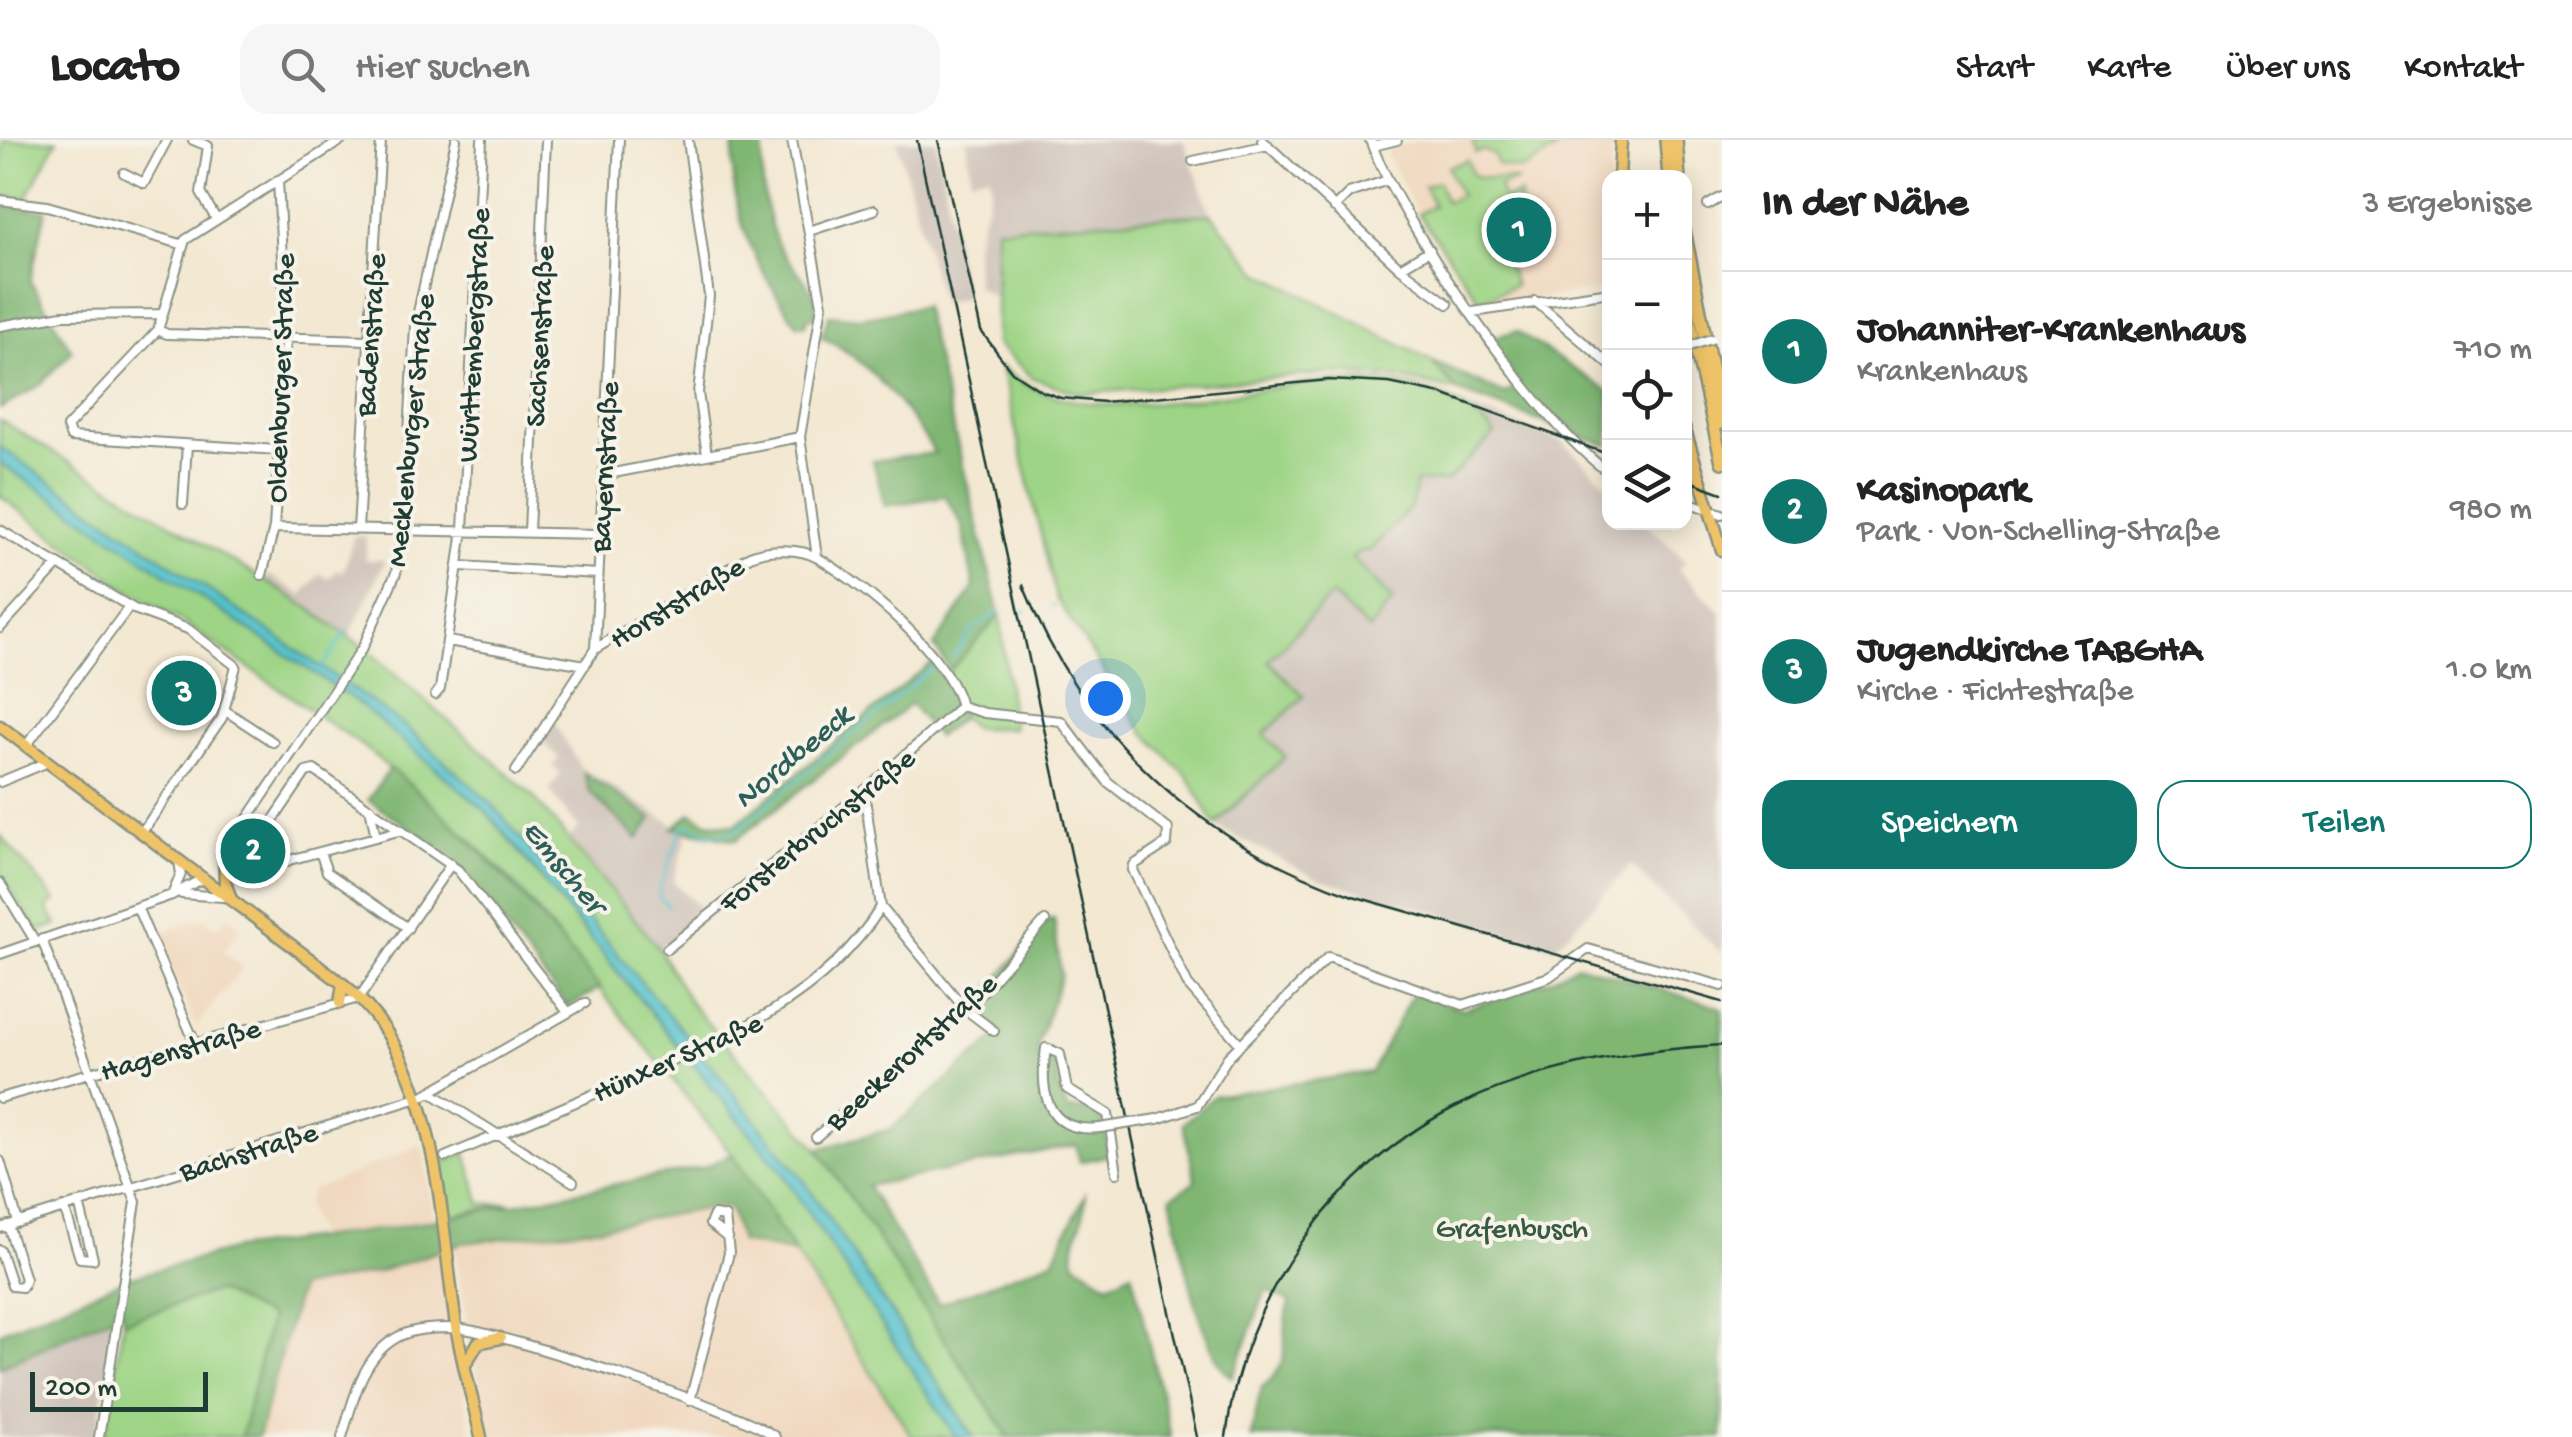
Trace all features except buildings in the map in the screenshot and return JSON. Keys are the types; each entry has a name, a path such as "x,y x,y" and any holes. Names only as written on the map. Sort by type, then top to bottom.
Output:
{"highway":[{"path":"1666,140 1668,170"},
{"path":"1676,140 1678,170"},
{"path":"1690,260 1722,423"},
{"path":"1692,331 1722,462"}],"main road":[{"path":"1620,170 1622,140"},
{"path":"1688,440 1722,550"},
{"path":"0,726 343,984 359,998 385,1033 417,1098 429,1145 456,1328 481,1437"},
{"path":"224,854 224,882 231,900"},
{"name":"Mecklenburger Straße","path":"204,878 224,854"},
{"path":"340,1003 343,984"},
{"path":"464,1366 478,1343 500,1338"}],"street":[{"path":"124,172 144,183 167,140"},
{"path":"192,140 208,143 201,193 216,219"},
{"path":"278,450 71,437 66,426 158,330 182,244 342,140"},
{"name":"Badenstraße","path":"358,529 380,140"},
{"name":"Mecklenburger Straße","path":"224,854 352,664 391,588 402,531 415,326 456,140"},
{"name":"Württembergstraße","path":"435,695 448,642 464,530 482,140"},
{"name":"Sachsenstraße","path":"529,532 546,140"},
{"name":"Bayernstraße","path":"516,771 594,649 619,140"},
{"path":"688,140 708,290 698,393 707,455"},
{"path":"792,140 822,313 800,437 816,556 923,641 946,672 961,706 984,713 1061,721 1108,782 1168,828 1167,843 1134,865 1133,870 1188,985 1240,1044"},
{"path":"1397,140 1371,143 1430,250 1579,448 1602,467"},
{"path":"1193,161 1265,143 1400,268 1448,304"},
{"name":"Oldenburger Straße","path":"262,575 274,528 286,338 282,187 278,180"},
{"path":"1334,208 1349,193 1388,180"},
{"path":"1708,205 1722,197"},
{"path":"0,200 47,206 182,244"},
{"path":"810,231 874,210"},
{"path":"1400,268 1430,250"},
{"path":"1473,312 1602,293"},
{"path":"1535,301 1602,359"},
{"path":"0,326 64,315 160,314"},
{"path":"158,330 368,340"},
{"path":"1692,345 1722,335"},
{"path":"603,475 800,437"},
{"path":"183,504 188,444"},
{"path":"1692,504 1722,514"},
{"path":"274,528 599,534"},
{"path":"0,530 129,607 188,629 234,661 237,671 226,711 142,832"},
{"name":"Horststraße","path":"594,649 758,553 780,551 816,556"},
{"path":"0,628 58,565"},
{"path":"460,566 598,574"},
{"path":"26,746 129,607"},
{"path":"448,642 585,665"},
{"name":"Forsterbruchstraße","path":"668,949 864,791 961,706"},
{"path":"226,711 272,742"},
{"path":"0,782 48,762"},
{"path":"261,838 310,769 451,864 568,1012"},
{"path":"864,791 880,907 965,1009 994,1031"},
{"path":"370,808 376,837"},
{"path":"243,826 288,860"},
{"path":"245,878 259,868 402,830"},
{"path":"320,852 326,872 408,928"},
{"path":"172,895 180,874 178,859"},
{"path":"359,998 451,864"},
{"path":"0,954 172,895 204,878"},
{"path":"0,883 38,940 90,1072 131,1186 136,1212 99,1437"},
{"path":"172,895 204,893 231,900"},
{"path":"137,907 195,1043"},
{"name":"Hünxer Straße","path":"444,1157 749,1027 794,998 837,959 880,907"},
{"name":"Beeckerortstraße","path":"816,1137 965,1009 1045,921"},
{"path":"1117,1173 1108,1114 1066,1089 1060,1054 1046,1048 1044,1083 1054,1115 1073,1128 1100,1128 1157,1119 1197,1106 1240,1044 1328,956 1458,1005 1549,976 1588,949 1722,986"},
{"name":"Hagenstraße","path":"0,1098 359,998"},
{"name":"Bachstraße","path":"0,1250 12,1286 22,1287 25,1279 4,1226 417,1098 585,1003"},
{"path":"430,1092 573,1182"},
{"path":"0,1161 18,1222"},
{"path":"64,1208 80,1258 93,1259 79,1202"},
{"path":"690,1400 728,1260 728,1238"},
{"path":"342,1437 365,1371 383,1348 408,1333 456,1328 500,1338 690,1400 758,1424 774,1437"}],"shaded area":[{"path":"897,140 936,140 965,297 941,303"},
{"path":"967,140 1183,140 1211,214 996,228 995,297 976,286 975,244 992,185 989,174 971,178"},
{"path":"1417,140 1612,140 1611,170 1602,170 1602,290 1480,306 1421,220 1387,155 1390,148"},
{"path":"1471,408 1562,441 1602,480 1602,530 1653,530 1686,561 1678,569 1722,613 1722,954 1631,865 1555,947 1317,878 1215,826 1285,757 1264,734 1267,661 1332,595 1393,600 1352,559 1359,551 1369,551 1411,507 1415,482 1494,434"},
{"path":"354,536 366,536 366,560 385,560 349,637 266,581 268,574 302,595 320,573 328,579 339,569 343,572"},
{"path":"555,723 580,767 688,833 673,881 706,914 659,949 568,838 579,828 549,790 561,773 552,766 559,758 540,740"},
{"path":"227,915 242,926 223,952 243,967 196,1027 157,934 203,918 217,928"},
{"path":"422,1145 434,1219 318,1238 306,1205 311,1191"},
{"path":"714,1207 730,1208 740,1242 795,1253 912,1437 488,1437 454,1245"},
{"path":"442,1251 472,1437 258,1437 299,1288 378,1272"},
{"path":"116,1315 96,1437 0,1437 0,1367"}],"green space":[{"path":"3,140 57,140 26,199 0,196"},
{"path":"735,140 764,140 762,179 777,243 815,299 814,318 807,318 805,325 797,324 769,283 747,238 735,190"},
{"path":"1473,140 1559,141 1557,149 1523,170 1498,165 1494,155 1483,150 1475,153"},
{"path":"1467,160 1473,175 1516,181 1499,186 1504,200 1520,194 1520,205 1531,223 1516,230 1523,249 1518,251 1520,257 1507,262 1515,285 1480,301 1418,213 1434,206 1424,186 1438,181 1446,202 1460,195 1448,167"},
{"path":"0,206 46,210 30,281 72,351 40,385 0,409"},
{"path":"1211,214 1258,271 1431,361 1457,391 1394,377 1334,373 1079,394 1033,378 996,344 996,228"},
{"path":"923,306 1000,615 950,670 934,646 974,588 962,524 945,496 885,506 873,461 935,453 871,372 821,337 829,315 861,318"},
{"path":"1516,331 1602,387 1602,443 1457,391 1431,361 1504,394 1520,385 1485,340"},
{"path":"1001,367 1053,396 1114,405 1180,401 1318,383 1384,382 1444,397 1495,434 1447,481 1416,482 1411,507 1369,551 1359,551 1352,558 1393,600 1369,630 1332,595 1268,661 1304,696 1264,734 1285,757 1215,825 1188,777 1143,731 1056,598"},
{"path":"0,420 303,604 369,651 532,795 659,949 690,1003 818,1149 1009,1437 974,1437 805,1182 492,804 486,812 781,1171 956,1437 912,1437 732,1154 522,892 471,840 367,749 178,619 132,593 0,496"},
{"path":"1000,615 1013,728 973,728 962,717 944,677"},
{"path":"934,661 962,717 937,737 911,704 736,840 673,828 691,813 707,822 735,825"},
{"path":"390,768 474,845 600,988 568,1007 448,853 368,800"},
{"path":"584,773 652,818 638,839 590,792"},
{"path":"0,835 56,901 47,907 57,925 38,931 0,875"},
{"path":"1054,919 1061,975 1038,1043 1038,1058 1055,1063 1060,1093 1068,1109 1096,1111 1103,1121 1110,1155 1080,1162 1076,1145 867,1186 939,1304 1053,1260 1085,1195 1075,1262 1108,1284 1132,1272 1171,1437 1009,1437 818,1149 891,1129 1001,1033 972,1009 1047,920"},
{"name":"Grafenbusch","path":"1577,964 1722,1008 1722,1437 1251,1437 1261,1388 1283,1359 1290,1302 1266,1290 1233,1377 1211,1348 1202,1323 1171,1197 1196,1181 1183,1124 1214,1096 1371,1072 1413,993 1464,1009 1551,979"},
{"path":"466,1153 481,1204 510,1203 449,1216 440,1163"},
{"path":"732,1154 795,1253 740,1242 730,1208 714,1207 602,1227 462,1243 378,1272 299,1288 258,1437 241,1437 270,1318 217,1291 123,1322 122,1311 0,1367 0,1332 131,1277 235,1249 391,1228 705,1167"},
{"path":"217,1291 270,1318 242,1437 104,1437 123,1322"}],"water":[{"path":"0,447 406,727 491,803 805,1182 973,1437 956,1437 781,1171 486,811 354,700 0,463"}],"waterway":[{"name":"Nordbeeck","path":"1022,612 1026,611"},
{"name":"Nordbeeck","path":"953,657 974,628 999,612"},
{"path":"323,667 348,629"},
{"name":"Nordbeeck","path":"668,906 659,897 660,888 682,828 688,825 712,835 735,831 935,666"}],"tram line":[{"path":"938,140 981,331 1012,372 1041,391 1061,398 1104,402 1328,380 1389,383 1442,394 1602,452"},
{"path":"1692,482 1722,493"}],"railway":[{"path":"917,140 1197,1437"},
{"path":"1023,585 1048,640 1079,691 1114,736 1153,778 1245,846 1353,896 1722,1002"},
{"path":"1226,1437 1236,1385 1252,1334 1275,1286 1303,1240 1336,1199 1375,1161 1417,1129 1463,1103 1525,1079 1622,1056 1722,1045"}],"place":[{"name":"Johanniter-Krankenhaus","path":"1519,230"},
{"name":"Jugendkirche TABGHA","path":"184,693"},
{"name":"Kasinopark","path":"253,851"}],"water label":[{"name":"Emscher","path":"566,865"}]}
